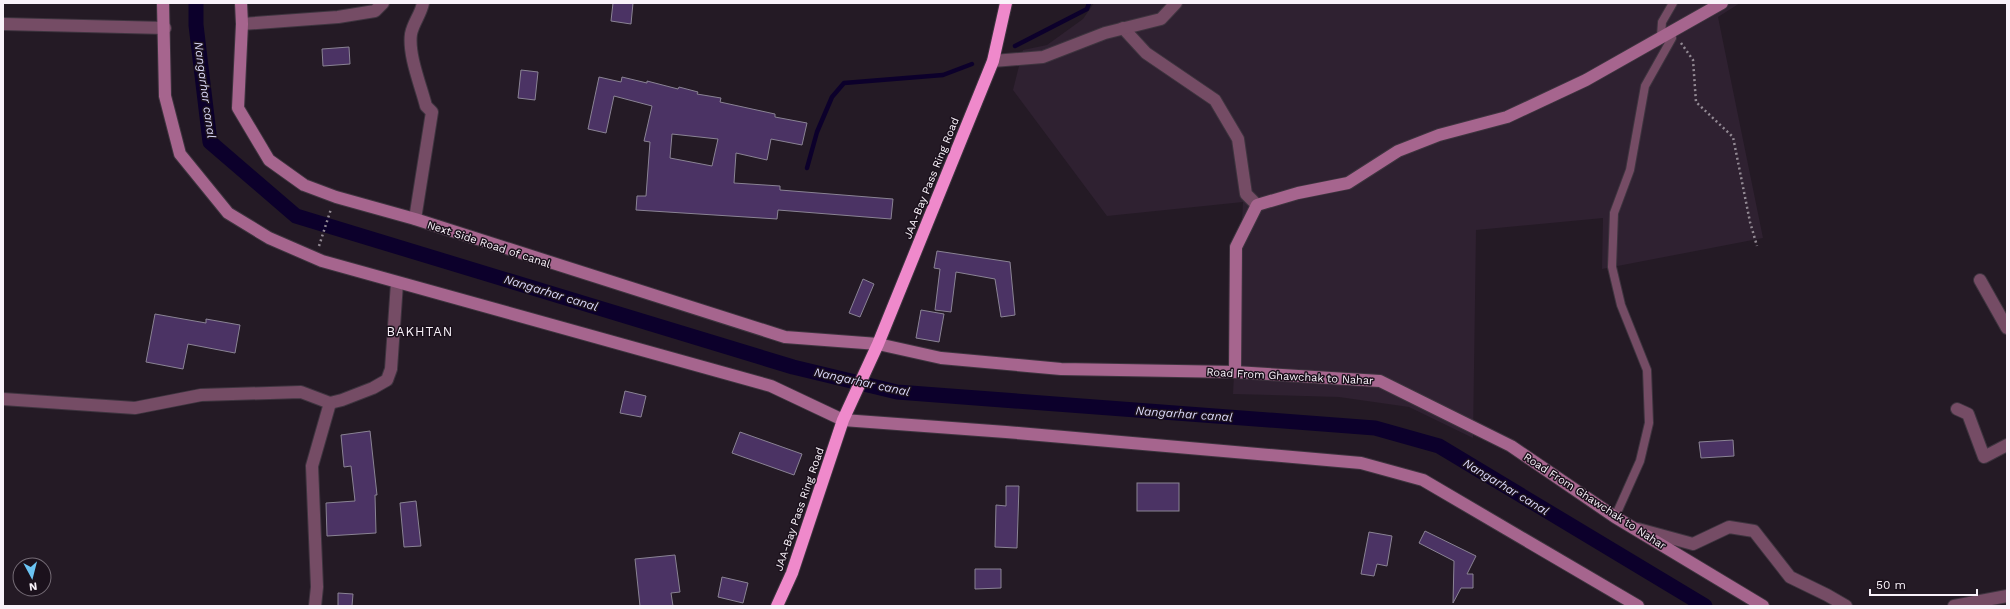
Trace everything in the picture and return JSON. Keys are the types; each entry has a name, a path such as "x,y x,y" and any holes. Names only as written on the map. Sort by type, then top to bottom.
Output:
{"highway":[{"name":"JAA-Bay Pass Ring Road","path":"777,606 792,573 843,420 869,360 878,344 993,60 1006,3"}],"street":[{"path":"163,3 165,28 165,96 180,154 228,213 269,238 322,261 771,386 843,420 1014,432 1361,463 1423,480 1638,606"},
{"name":"Next Side Road of canal","path":"240,3 242,24 238,108 269,160 304,185 336,197 415,219 785,337 878,344"},
{"path":"242,24 338,17 375,11 383,3"},
{"path":"415,219 432,112 426,106 410,45 412,32 422,12 423,3"},
{"path":"993,60 1043,58 1105,33 1161,19 1176,3"},
{"path":"1235,372 1236,247 1256,205 1298,193 1348,183 1398,151 1439,135 1507,117 1579,83 1667,37 1722,3"},
{"path":"3,24 165,28"},
{"path":"1123,28 1146,53 1215,100 1238,139 1246,194 1256,205"},
{"path":"1980,280 2007,328"},
{"path":"3,399 135,408 200,395 301,392 330,403 373,388 387,380 391,369 397,283"},
{"name":"Road From Ghawchak to Nahar","path":"878,344 941,358 1061,369 1235,372 1380,381 1511,446 1615,517 1763,606"},
{"path":"315,606 317,587 312,466 330,403"},
{"path":"1957,409 1968,414 1984,457 2007,445"},
{"path":"1635,528 1693,544 1729,527 1754,531 1790,577 1827,594 1846,606"},
{"path":"1954,606 2007,596"}],"lane":[{"path":"1615,517 1640,461 1649,423 1647,370 1621,305 1612,267 1614,213 1630,170 1645,86 1667,37 1662,22 1673,3"}],"path":[{"path":"1667,37 1684,45 1692,60 1696,102 1733,137 1750,222 1758,246"},
{"path":"317,249 333,203"}],"shaded area":[{"path":"1094,3 1740,3 1718,17 1763,238 1602,269 1603,218 1476,230 1473,438 1409,407 1339,397 1233,394 1243,202 1107,216 1013,90 1023,50 1047,45 1083,19"}],"building":[{"path":"613,3 633,3 631,24 611,21"},
{"path":"349,47 350,64 323,66 322,49"},
{"path":"521,70 538,72 535,100 518,98"},
{"path":"599,77 621,82 622,77 647,83 647,81 678,89 679,87 698,92 697,94 721,98 720,102 775,114 775,117 807,123 802,145 771,139 767,160 736,153 734,183 780,186 780,190 893,199 891,219 778,210 777,219 636,210 637,196 646,196 650,142 644,141 652,106 614,96 606,133 588,129","holes":["672,134 718,139 712,166 670,158"]},
{"path":"937,251 1010,262 1015,315 1001,317 995,279 956,272 951,312 935,310 940,269 934,268"},
{"path":"863,279 874,284 860,317 849,313"},
{"path":"921,310 944,314 939,342 916,338"},
{"path":"155,314 206,323 206,319 240,325 235,353 188,344 183,369 146,362"},
{"path":"625,391 646,396 641,417 620,413"},
{"path":"370,431 377,495 375,495 376,533 327,536 326,503 355,501 351,466 344,467 341,435"},
{"path":"740,432 802,454 794,475 732,453"},
{"path":"1733,440 1734,456 1701,458 1699,442"},
{"path":"1137,483 1179,483 1179,511 1137,511"},
{"path":"1006,486 1019,486 1017,548 995,547 996,505 1006,506"},
{"path":"416,501 421,546 404,547 400,503"},
{"path":"1425,531 1476,556 1467,574 1473,574 1473,588 1461,588 1453,603 1454,561 1419,543"},
{"path":"1369,532 1392,536 1387,566 1377,564 1374,576 1361,574"},
{"path":"675,555 680,592 671,593 673,606 640,606 635,559"},
{"path":"975,569 1001,569 1001,588 975,589"},
{"path":"722,577 748,583 743,603 718,597"},
{"path":"338,593 353,594 352,606 338,606"}],"waterway":[{"name":"Nangarhar canal","path":"196,3 196,25 210,142 296,216 793,367 897,392 1375,428 1439,446 1705,606"},
{"path":"1015,46 1087,9 1089,3"},
{"path":"807,168 817,132 832,97 844,83 943,75 972,64"}],"district":[{"name":"BAKHTAN","path":"420,331"}]}
